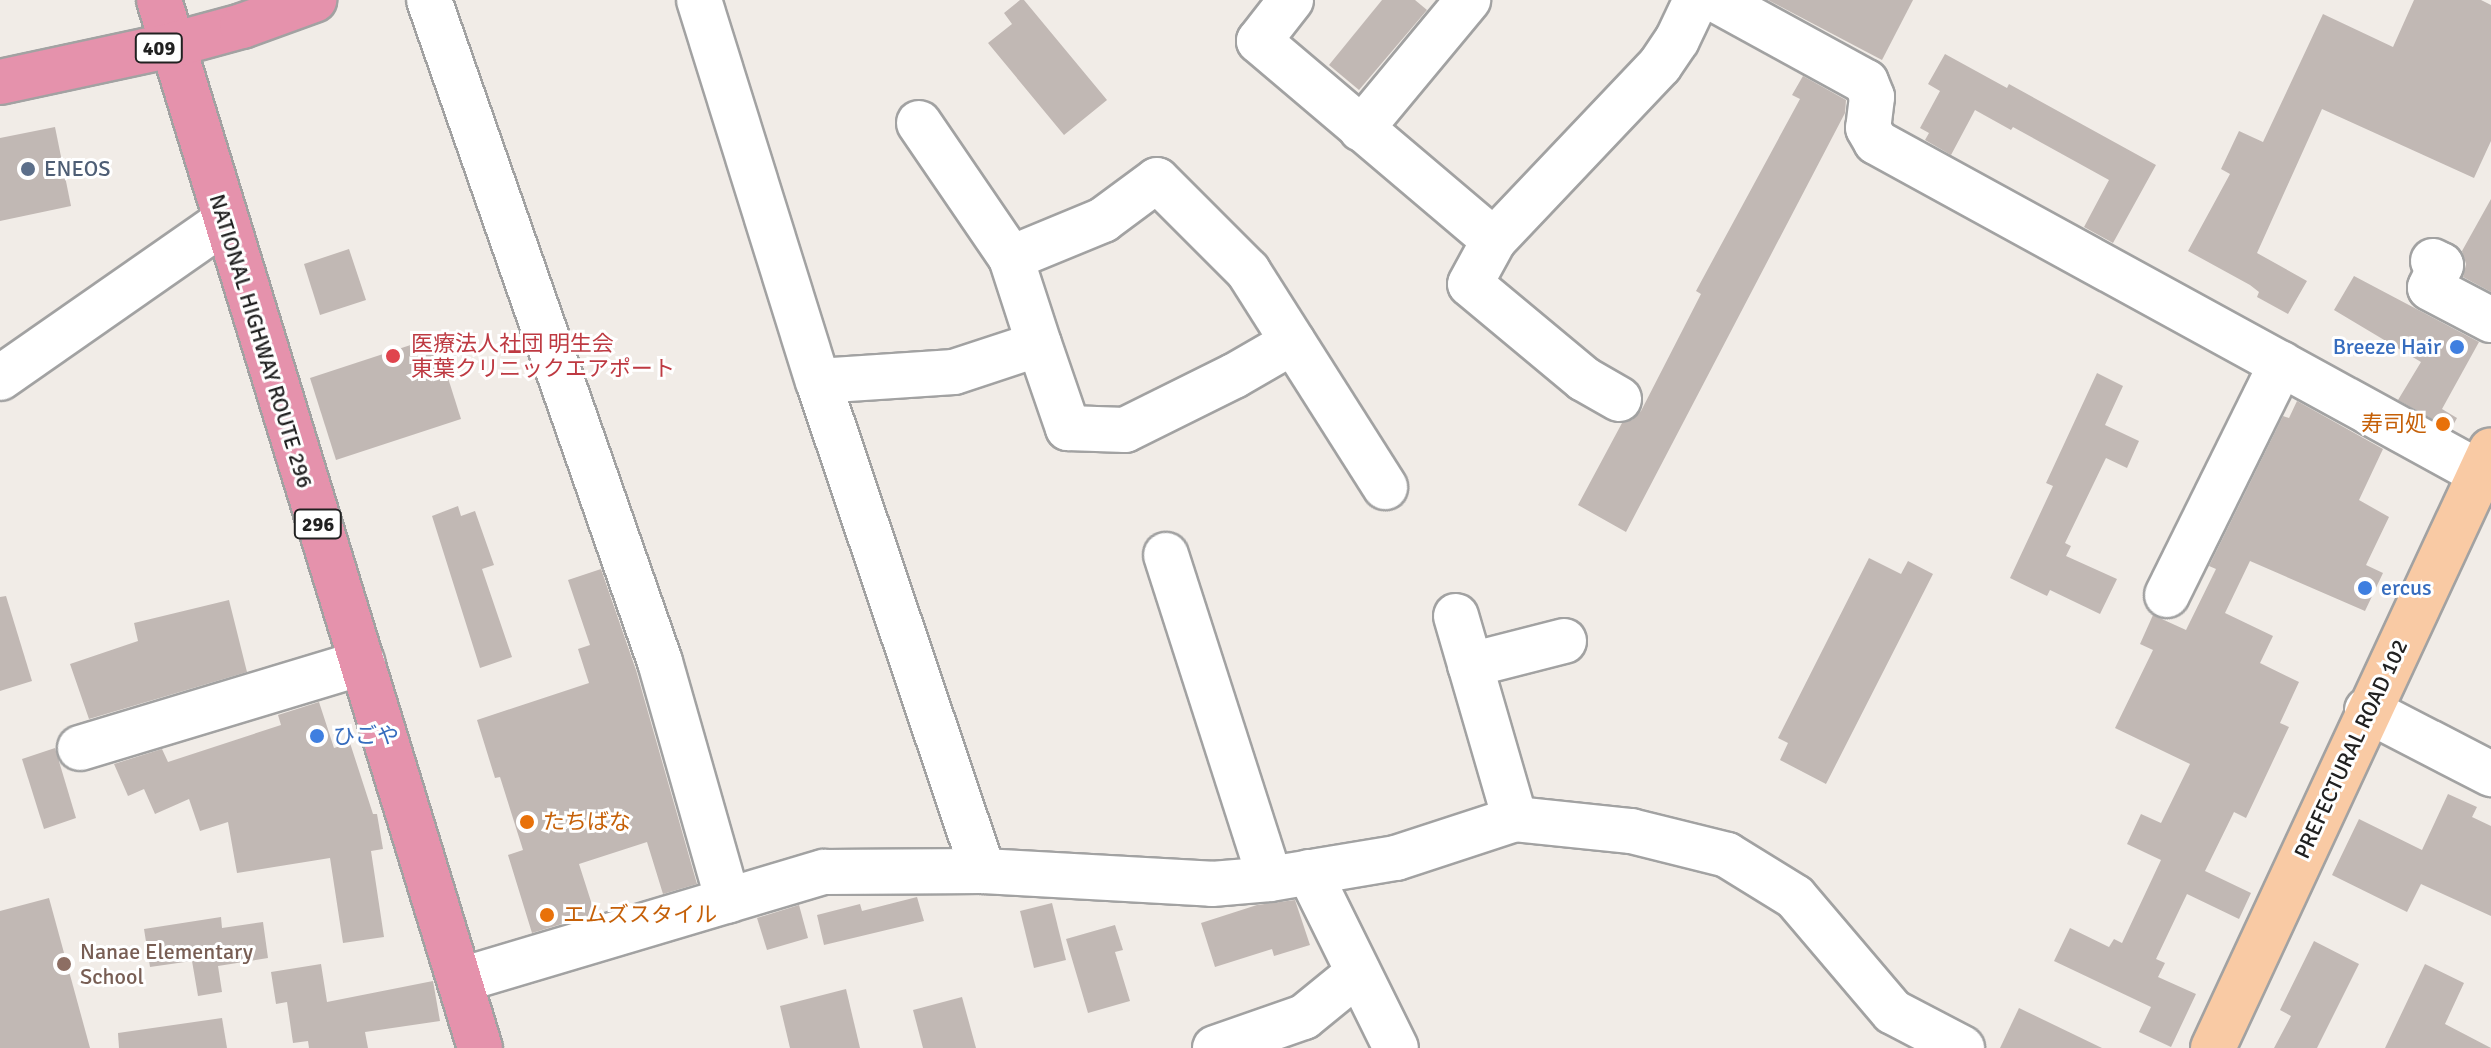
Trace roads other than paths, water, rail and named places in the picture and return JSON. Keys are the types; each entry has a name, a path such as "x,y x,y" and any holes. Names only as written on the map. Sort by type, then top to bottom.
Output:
{"highway":[{"name":"NATIONAL HIGHWAY ROUTE 296","path":"159,0 224,222 480,1048"},
{"name":"409","path":"0,82 172,45 242,26 314,0"}],"main road":[{"name":"PREFECTURAL ROAD 102","path":"2213,1048 2367,710 2486,462"}],"street":[{"path":"429,0 660,662 728,901"},
{"path":"699,0 818,381 983,871"},
{"path":"1291,0 1259,41 1494,240"},
{"path":"1361,129 1468,0"},
{"path":"1601,389 1470,284 1494,240 1660,65 1677,40 1696,0"},
{"path":"1716,0 1866,82 1872,97 1868,128 1876,142 2281,364 2486,462"},
{"path":"919,123 1011,258 1068,428 1125,430 1234,376 1293,342"},
{"path":"1011,258 1103,220 1157,180 1248,271 1385,487"},
{"path":"0,378 224,222"},
{"path":"2433,261 2441,265 2430,288 2491,320"},
{"path":"818,381 954,372 1039,344"},
{"path":"2167,595 2281,364"},
{"path":"1166,555 1289,875 1358,973 1396,1048"},
{"path":"1456,616 1515,819"},
{"path":"1470,665 1564,641"},
{"path":"80,748 362,663"},
{"path":"2367,710 2491,774"},
{"path":"461,980 824,872 983,871 1212,884 1396,858 1515,819 1631,831 1727,855 1795,897 1914,1036 1962,1048"},
{"path":"1215,1048 1304,1017 1358,973"}],"place":[{"name":"ENEOS","path":"28,169"},
{"name":"Breeze Hair","path":"2457,347"},
{"name":"医療法人社団 明生会 東葉クリニックエアポート","path":"393,356"},
{"name":"寿司処","path":"2443,424"},
{"name":"ercus","path":"2365,588"},
{"name":"ひごや","path":"317,736"},
{"name":"たちばな","path":"527,822"},
{"name":"エムズスタイル","path":"547,915"},
{"name":"Nanae Elementary School","path":"64,964"}]}
